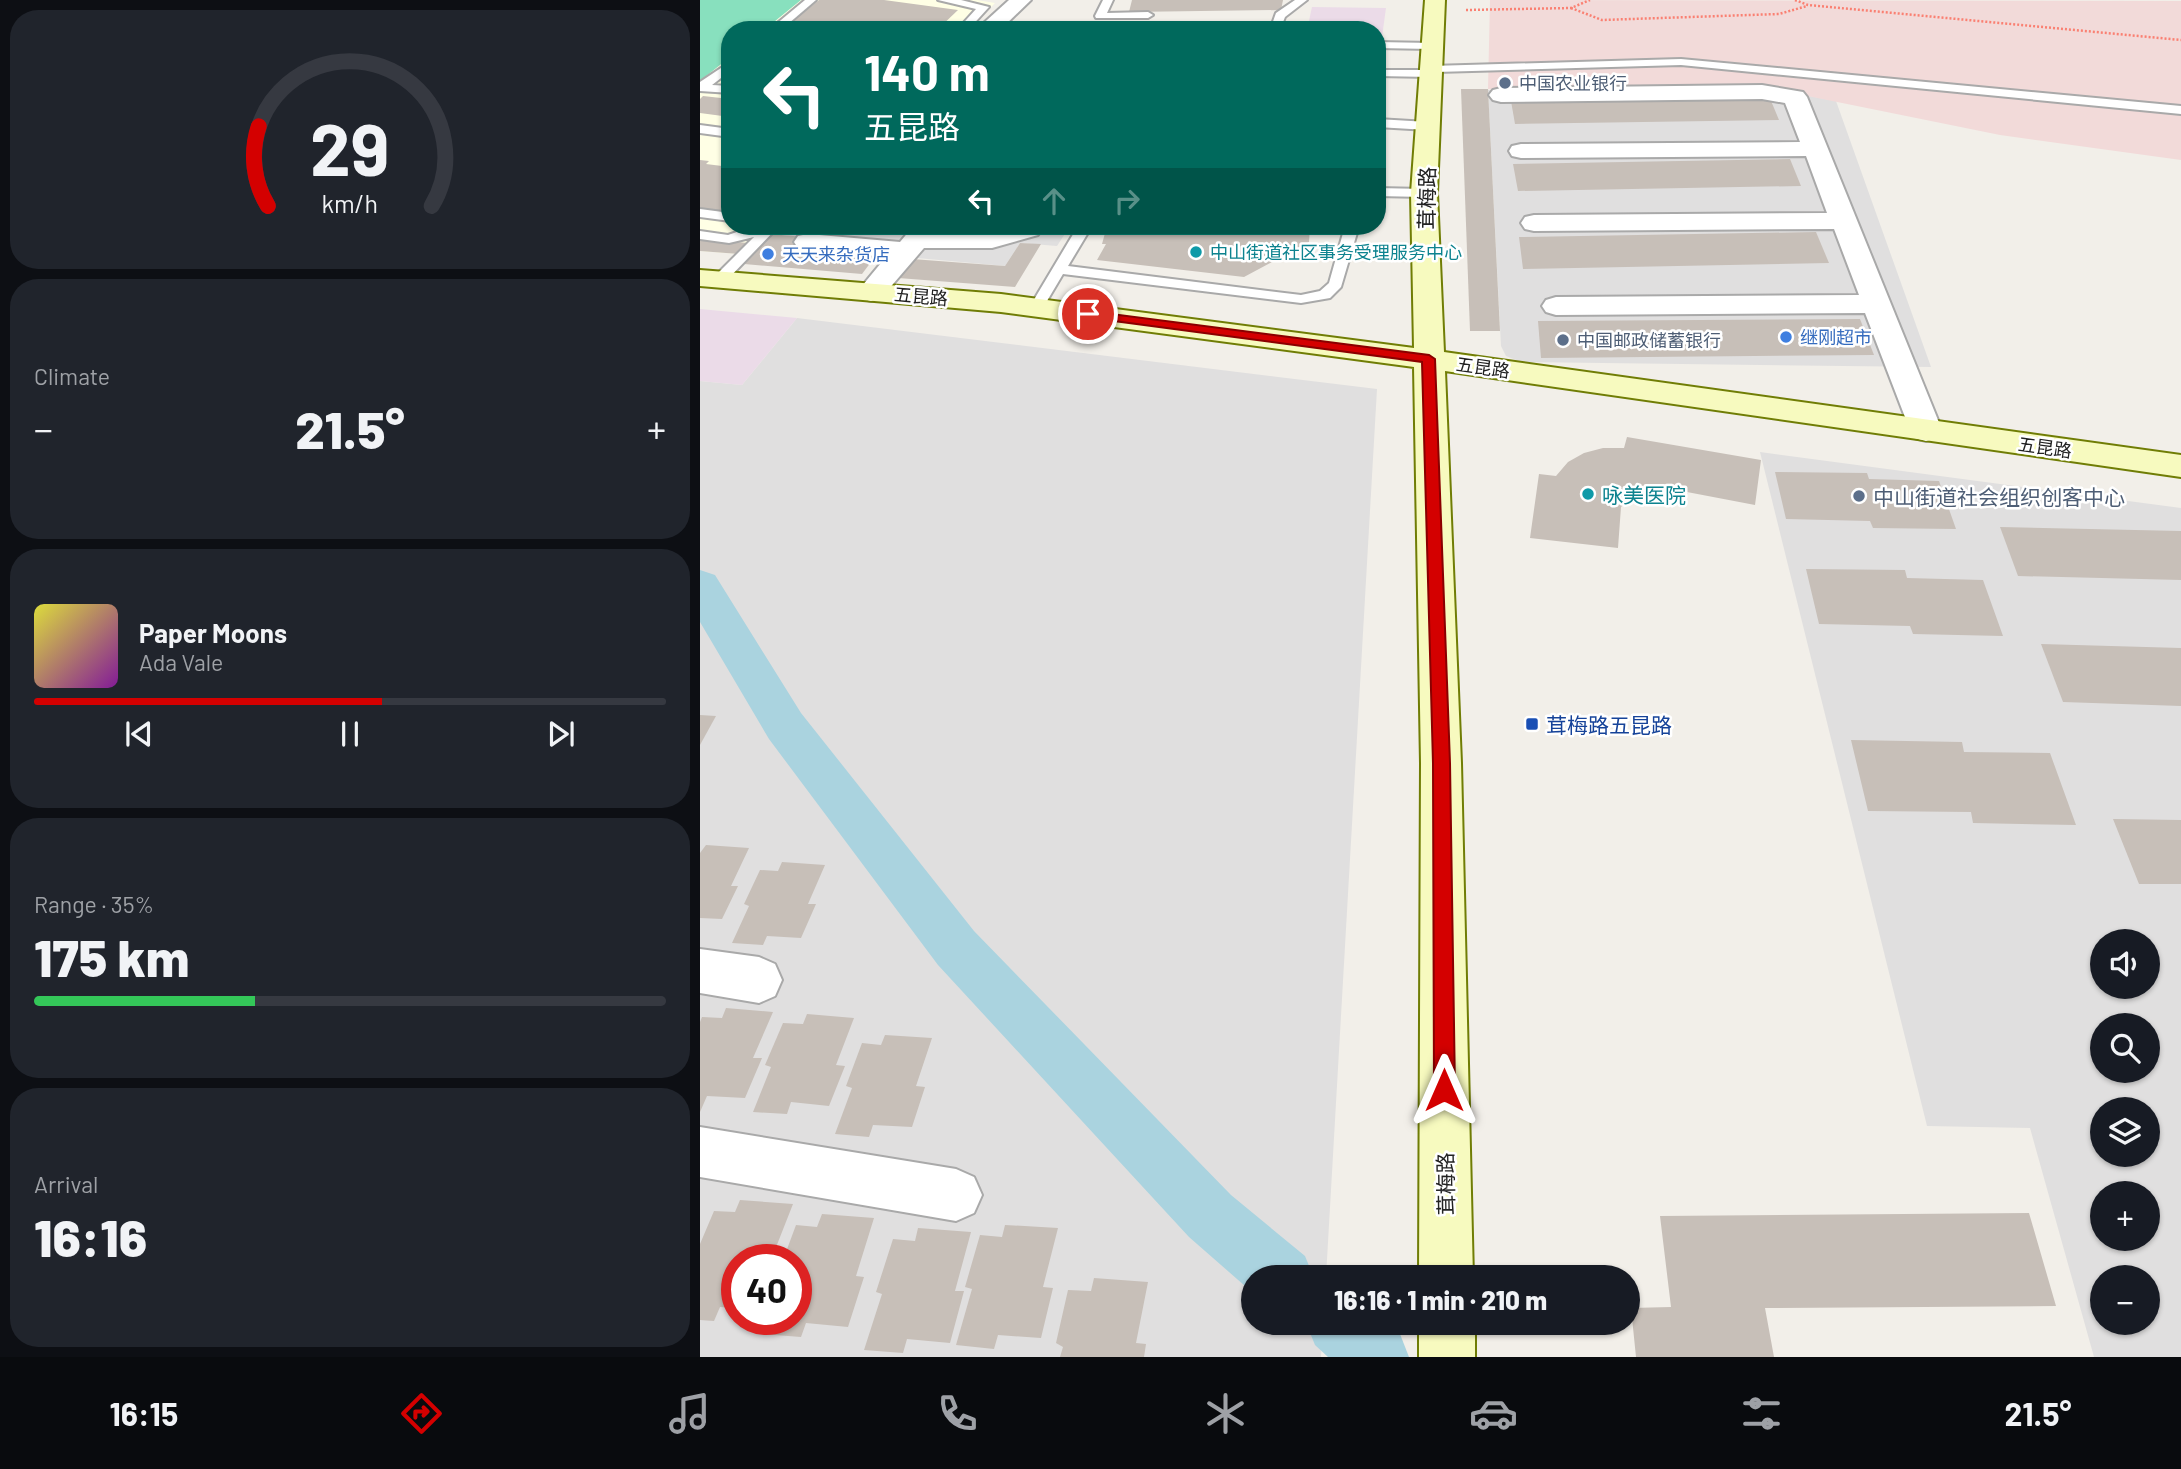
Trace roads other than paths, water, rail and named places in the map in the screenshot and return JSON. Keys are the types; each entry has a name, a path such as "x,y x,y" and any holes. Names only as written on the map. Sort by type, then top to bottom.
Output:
{"street":[{"path":"997,21 1021,0"},
{"name":"茸梅路","path":"1434,5 1424,193 1441,763 1446,1265"},
{"path":"1501,95 1762,92 1795,97 1927,430"},
{"path":"1521,151 1816,149"},
{"path":"1534,223 1844,221"},
{"path":"808,242 992,240 1009,235"},
{"path":"871,292 917,239"},
{"name":"五昆路","path":"710,279 1036,307 1429,359 2181,466"},
{"path":"1556,306 1877,304"},
{"path":"700,971 759,980"},
{"path":"700,1152 956,1195"},
{"path":"1447,1335 1447,1357"}],"lane":[{"path":"785,21 811,0"},
{"path":"943,0 984,7 971,21"},
{"path":"1108,0 1100,16 1148,15"},
{"path":"1278,21 1280,15 1302,0"},
{"path":"1386,48 1431,63"},
{"path":"1386,70 1431,63 1681,62 2181,110"},
{"path":"701,88 721,72"},
{"path":"701,88 721,89"},
{"path":"1386,124 1428,126"},
{"path":"700,129 721,132"},
{"path":"1386,192 1424,193"},
{"path":"700,213 721,215"},
{"path":"700,235 729,239 737,235"},
{"path":"710,279 762,235"},
{"path":"1036,307 1080,235"},
{"path":"1059,269 1301,299 1325,295 1336,284 1350,235"}],"waterway":[{"path":"700,586 785,726 956,948 1210,1216 1268,1265"},
{"path":"1351,1335 1377,1357"}],"place":[{"name":"中国农业银行","path":"1505,83"},
{"name":"中山街道社区事务受理服务中心","path":"1196,252"},
{"name":"天天来杂货店","path":"768,254"},
{"name":"继刚超市","path":"1786,337"},
{"name":"中国邮政储蓄银行","path":"1563,340"},
{"name":"咏美医院","path":"1588,494"},
{"name":"中山街道社会组织创客中心","path":"1859,496"},
{"name":"茸梅路五昆路","path":"1532,724"}]}
